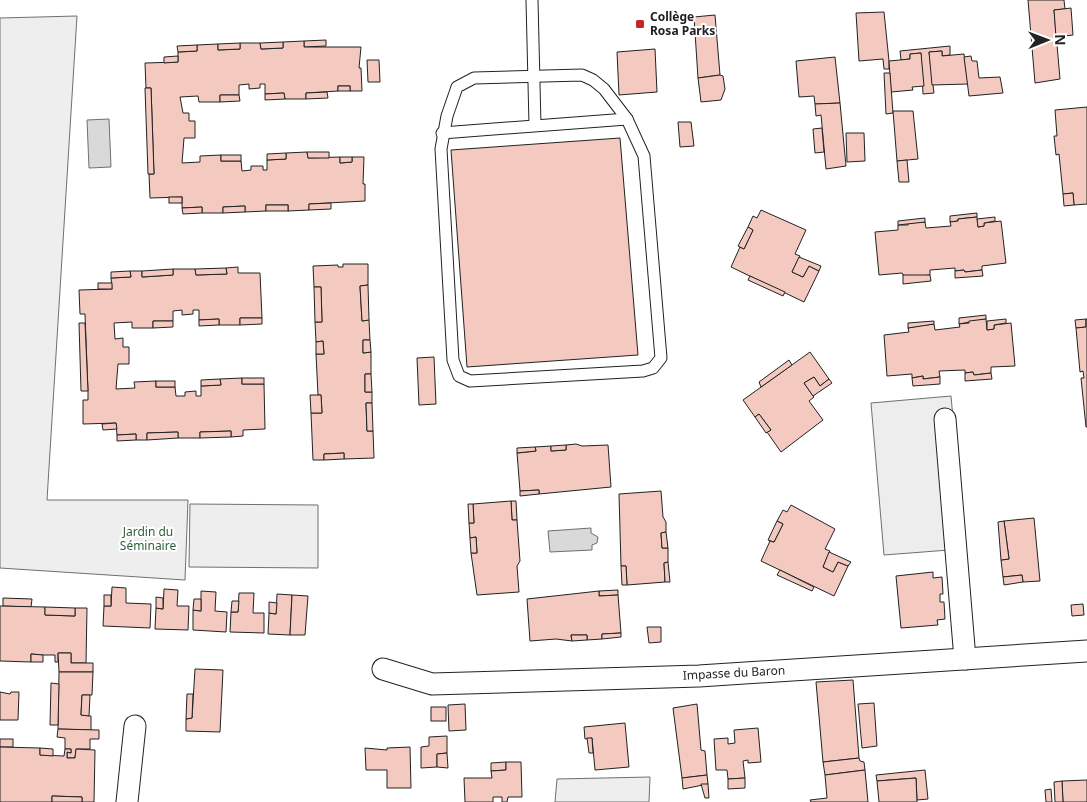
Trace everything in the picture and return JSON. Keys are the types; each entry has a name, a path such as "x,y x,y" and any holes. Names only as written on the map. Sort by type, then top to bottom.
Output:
{"street":[{"path":"945,419 965,659"},
{"name":"Impasse du Baron","path":"383,669 432,684 699,676 1087,651"},
{"path":"127,802 135,726"}],"lane":[{"path":"532,0 535,125"},
{"path":"582,75 593,80 604,89 627,119 644,156 661,358 653,368 642,371 470,381 459,376 453,360 442,133 457,87 474,78 535,78 582,75"},
{"path":"442,133 627,119"}],"green space":[{"name":"Jardin du Séminaire","path":"77,16 47,500 188,500 185,580 0,568 0,18"},
{"path":"190,504 318,505 318,568 189,567"},
{"path":"650,777 649,802 555,802 557,779"}],"shaded area":[{"path":"109,119 111,167 89,168 87,120"},
{"path":"951,396 953,418 949,550 884,555 871,403"},
{"path":"591,528 591,533 598,537 597,543 592,545 592,550 550,552 548,531"}],"building":[{"path":"1028,0 1064,0 1065,9 1054,10 1060,79 1035,83"},
{"path":"1071,8 1073,35 1056,37 1054,10"},
{"path":"884,12 889,69 884,69 883,59 859,61 856,13"},
{"path":"715,15 720,75 698,78 694,17"},
{"path":"326,40 326,46 304,47 304,41"},
{"path":"304,41 304,47 361,47 359,68 361,68 362,91 350,91 350,86 338,86 338,91 306,93 306,99 285,99 284,93 265,94 265,84 260,84 260,88 249,89 249,84 239,85 239,95 220,95 220,102 199,102 198,96 180,97 183,113 189,113 189,121 195,121 195,138 184,138 182,163 200,162 200,156 221,155 221,161 241,161 242,171 251,170 251,166 263,166 263,170 267,170 267,160 286,159 286,153 307,152 308,158 340,157 340,163 352,162 352,157 364,157 363,184 365,184 365,201 309,204 309,210 288,211 288,205 266,205 266,211 245,212 245,206 223,207 223,213 202,213 202,207 182,208 182,197 150,198 149,174 154,174 151,88 146,88 145,63 178,62 178,52 197,51 197,45 218,44 218,50 240,49 240,43 260,43 261,49 283,48 283,42"},
{"path":"283,42 283,48 261,49 260,43"},
{"path":"240,43 240,49 218,50 218,44"},
{"path":"197,45 197,51 178,52 177,46"},
{"path":"950,46 950,55 942,56 942,51 929,52 934,93 923,94 921,53 910,54 910,59 901,60 900,51"},
{"path":"655,49 657,92 619,95 617,52"},
{"path":"942,51 942,56 964,54 968,84 932,85 929,52"},
{"path":"921,53 924,86 912,87 913,90 891,92 889,61 910,59 910,54"},
{"path":"178,56 178,62 164,63 164,57"},
{"path":"971,56 972,61 977,61 979,78 1000,77 1003,93 969,96 964,57"},
{"path":"835,57 840,103 815,104 814,96 799,97 796,61"},
{"path":"367,60 379,60 380,82 368,82"},
{"path":"884,73 890,73 893,113 886,114"},
{"path":"723,76 725,89 721,100 701,102 698,78"},
{"path":"338,86 350,86 350,91 338,91"},
{"path":"145,88 151,88 154,174 148,174"},
{"path":"327,92 328,98 306,99 306,93"},
{"path":"284,93 285,99 265,100 265,94"},
{"path":"220,95 239,95 240,101 220,102"},
{"path":"840,103 846,166 826,169 821,115 816,116 815,104"},
{"path":"1087,107 1087,204 1074,205 1073,193 1063,194 1059,154 1056,155 1054,136 1057,136 1055,110"},
{"path":"893,111 913,111 918,159 897,161"},
{"path":"678,122 691,122 694,146 680,147"},
{"path":"822,128 824,152 815,153 813,129"},
{"path":"846,133 864,133 865,161 847,162"},
{"path":"620,138 638,355 467,367 451,150"},
{"path":"307,152 329,152 329,158 308,158"},
{"path":"286,153 286,159 267,160 267,154"},
{"path":"221,155 241,155 241,161 221,161"},
{"path":"340,157 352,157 352,162 340,163"},
{"path":"907,160 909,182 899,182 897,161"},
{"path":"1073,193 1074,205 1064,206 1063,194"},
{"path":"169,197 182,197 182,203 169,203"},
{"path":"331,203 331,209 309,210 309,204"},
{"path":"266,205 288,205 288,211 266,211"},
{"path":"245,206 245,212 223,213 223,207"},
{"path":"202,207 202,213 183,214 182,208"},
{"path":"761,210 806,230 795,254 800,256 792,272 803,277 809,266 819,271 804,302 731,267 740,247 744,249 753,230 748,227 753,216 757,218"},
{"path":"977,213 977,217 950,222 950,216"},
{"path":"977,217 978,227 984,226 984,223 1001,221 1006,263 982,266 982,270 965,272 964,270 955,271 955,268 930,270 930,275 912,277 902,273 879,275 875,232 898,230 898,225 908,225 908,223 925,222 926,228 951,226 950,222 958,221 958,219"},
{"path":"995,217 995,221 984,223 984,226 978,227 977,219"},
{"path":"925,218 925,222 898,225 898,221"},
{"path":"748,227 753,230 744,249 738,246"},
{"path":"799,257 821,266 819,271 809,266 803,277 792,272"},
{"path":"343,264 368,264 368,285 360,286 362,321 369,320 370,340 363,340 363,353 371,352 371,374 365,374 365,392 372,392 372,403 366,403 367,431 373,431 374,458 344,459 344,453 324,454 324,460 313,460 311,413 322,413 321,395 318,395 316,354 324,354 323,341 316,342 315,322 322,322 321,287 314,287 313,266 338,265 338,267 343,267"},
{"path":"238,267 238,273 260,273 262,318 240,318 240,325 219,325 219,319 199,320 199,310 193,310 193,314 182,315 182,310 173,311 173,321 153,321 153,328 132,328 132,322 114,323 115,339 123,338 123,347 129,347 129,364 118,364 116,389 135,388 134,382 156,381 156,387 175,387 176,396 185,396 185,392 196,391 196,396 201,396 201,386 221,385 220,379 242,378 242,384 264,384 265,429 243,430 243,436 231,437 231,431 200,432 200,438 178,438 178,432 147,433 147,440 136,440 136,434 117,435 116,423 83,424 83,400 88,400 88,391 85,314 80,314 79,290 112,289 111,278 131,277 130,271 142,271 142,277 173,275 173,269 195,269 196,275 227,274 226,268"},
{"path":"226,268 227,274 196,275 195,269"},
{"path":"173,269 173,275 142,277 142,271"},
{"path":"964,270 965,272 982,270 983,276 955,278 955,271"},
{"path":"130,271 131,277 111,278 111,272"},
{"path":"903,275 930,275 931,281 903,284"},
{"path":"750,276 785,292 783,296 748,280"},
{"path":"98,283 112,283 112,289 98,289"},
{"path":"368,285 369,320 362,321 360,286"},
{"path":"314,287 321,287 322,322 315,322"},
{"path":"986,315 986,319 959,324 959,318"},
{"path":"240,318 262,318 262,324 240,325"},
{"path":"219,319 219,325 199,326 199,320"},
{"path":"986,319 987,330 994,329 994,325 1011,323 1015,366 991,367 991,373 974,375 973,372 965,373 965,370 939,371 940,377 923,379 923,376 912,378 912,374 887,376 884,335 909,332 908,328 934,324 935,330 960,327 959,324"},
{"path":"1006,319 1006,323 994,325 994,329 987,330 987,321"},
{"path":"1086,319 1086,327 1076,328 1075,320"},
{"path":"1086,319 1087,427 1081,378 1084,378 1083,371 1080,372 1076,328 1086,327"},
{"path":"153,321 173,321 173,327 153,328"},
{"path":"934,321 934,324 908,328 908,323"},
{"path":"79,323 85,323 88,391 81,391"},
{"path":"363,340 370,340 371,352 363,353"},
{"path":"323,341 324,354 316,354 316,342"},
{"path":"810,352 829,379 820,386 814,377 804,383 814,397 809,401 823,420 781,452 767,432 771,430 759,414 755,417 743,400"},
{"path":"434,357 436,404 419,405 417,358"},
{"path":"789,360 792,365 761,387 759,382"},
{"path":"973,372 974,375 991,373 992,379 965,381 965,373"},
{"path":"365,374 371,374 372,392 365,392"},
{"path":"923,376 923,379 940,377 940,384 913,386 912,378"},
{"path":"814,377 820,386 829,379 832,383 813,396 804,383"},
{"path":"242,378 264,378 264,384 242,384"},
{"path":"220,379 221,385 201,386 201,380"},
{"path":"156,381 175,381 175,387 156,387"},
{"path":"310,395 321,395 322,413 311,413"},
{"path":"366,403 372,403 373,431 367,431"},
{"path":"759,414 771,430 766,433 755,417"},
{"path":"116,423 117,429 103,430 102,424"},
{"path":"231,431 231,437 200,438 200,432"},
{"path":"178,432 178,438 147,440 147,433"},
{"path":"136,434 136,440 117,441 117,435"},
{"path":"576,444 582,446 608,445 611,487 539,494 539,490 520,491 517,453 536,451 535,447 551,446 551,451 566,450 566,445"},
{"path":"566,445 566,450 551,451 551,446"},
{"path":"535,447 536,451 517,453 517,448"},
{"path":"344,453 344,459 324,460 324,454"},
{"path":"539,490 539,494 520,496 520,491"},
{"path":"661,491 663,517 666,522 666,532 661,533 662,548 668,548 668,562 664,563 665,582 627,585 626,566 621,566 619,494"},
{"path":"511,501 516,501 517,520 512,520"},
{"path":"511,501 512,520 517,520 520,561 517,566 519,592 477,595 471,553 477,553 476,537 470,538 469,523 474,523 473,504"},
{"path":"468,504 473,504 474,523 469,523"},
{"path":"791,505 835,529 825,549 830,551 823,567 833,572 838,562 848,566 834,596 761,561 770,541 774,542 783,524 777,521 783,510 787,512"},
{"path":"1034,518 1040,581 1023,582 1022,575 1003,577 1001,560 1009,559 1004,521"},
{"path":"777,521 783,524 774,542 768,540"},
{"path":"1004,521 1009,559 1001,560 998,522"},
{"path":"666,532 668,548 662,548 661,533"},
{"path":"476,537 477,553 471,553 470,538"},
{"path":"829,552 851,562 848,566 838,562 833,572 823,567"},
{"path":"668,562 670,582 665,582 664,563"},
{"path":"621,566 626,566 627,585 622,585"},
{"path":"780,570 814,587 812,591 777,575"},
{"path":"933,572 933,578 942,577 943,594 940,594 940,602 944,602 945,619 937,620 938,625 901,628 896,576"},
{"path":"1022,575 1023,582 1004,585 1003,577"},
{"path":"112,587 126,588 126,603 151,604 150,628 103,626 104,606 111,606"},
{"path":"164,589 178,590 177,606 189,606 188,630 155,629 156,608 163,609"},
{"path":"618,590 618,595 599,596 599,591"},
{"path":"201,591 216,592 215,611 227,612 226,632 193,630 193,610 201,611"},
{"path":"599,591 599,596 618,595 621,633 602,634 602,639 587,640 587,635 571,635 572,641 556,639 530,641 527,599"},
{"path":"239,593 254,593 253,613 264,613 264,633 230,632 231,612 238,612"},
{"path":"277,594 292,595 290,635 268,634 269,613 276,614"},
{"path":"104,595 111,595 111,606 104,606"},
{"path":"292,595 308,596 305,635 290,635"},
{"path":"156,597 163,598 163,609 156,608"},
{"path":"3,598 32,599 31,607 3,606"},
{"path":"194,599 201,599 201,611 193,610"},
{"path":"232,601 239,601 238,612 231,612"},
{"path":"269,602 277,603 276,614 269,613"},
{"path":"1083,604 1084,615 1072,616 1071,605"},
{"path":"0,606 45,607 45,615 75,616 75,608 87,608 86,663 71,663 71,653 58,653 58,662 55,662 55,655 31,654 31,662 0,661"},
{"path":"45,607 75,608 75,616 45,615"},
{"path":"647,627 661,627 661,642 649,643"},
{"path":"621,633 621,637 602,639 602,634"},
{"path":"571,635 587,635 587,640 572,641"},
{"path":"58,653 71,653 71,663 93,663 93,672 59,672"},
{"path":"31,654 43,655 43,662 31,662"},
{"path":"195,669 223,670 220,732 186,731 186,719 192,718"},
{"path":"59,672 93,672 92,695 82,695 81,715 91,716 91,730 58,729"},
{"path":"853,680 859,758 823,762 816,682"},
{"path":"51,683 59,684 58,725 50,725"},
{"path":"0,692 10,694 11,692 19,692 18,720 0,720"},
{"path":"187,694 193,694 192,718 186,719"},
{"path":"82,695 90,695 89,716 81,715"},
{"path":"874,703 877,746 862,748 858,704"},
{"path":"465,704 466,730 449,731 448,705"},
{"path":"697,704 701,750 705,751 707,775 682,778 673,708"},
{"path":"431,707 446,707 446,721 431,721"},
{"path":"625,723 629,767 595,770 592,738 585,739 584,727"},
{"path":"758,728 761,762 748,763 748,760 743,761 745,778 728,779 727,770 716,770 714,739 728,738 728,744 735,743 734,730"},
{"path":"58,729 99,730 99,739 90,739 90,749 76,749 75,758 67,758 67,752 71,753 71,749 65,749 65,738 57,737"},
{"path":"447,736 447,753 437,754 437,767 421,768 421,747 429,746 429,737"},
{"path":"587,738 592,738 593,753 589,753"},
{"path":"0,739 13,739 13,747 0,747"},
{"path":"0,747 40,748 40,755 64,756 65,749 71,749 71,753 67,752 67,758 75,758 76,749 95,750 94,802 82,802 82,797 52,796 52,802 0,802"},
{"path":"410,747 411,788 387,788 387,770 366,770 365,748 387,750 387,748"},
{"path":"40,748 53,749 53,756 40,755"},
{"path":"447,753 448,768 437,767 437,754"},
{"path":"859,758 860,761 864,762 865,770 825,775 823,762"},
{"path":"506,762 506,770 491,771 491,763"},
{"path":"506,762 521,762 522,797 508,797 507,802 502,802 502,797 493,797 493,802 465,802 464,778 492,778 491,771 506,770"},
{"path":"865,770 868,802 811,802 810,800 827,798 825,775"},
{"path":"925,770 928,799 917,800 916,778 877,781 876,775"},
{"path":"707,775 708,784 683,789 682,778"},
{"path":"745,778 745,788 728,789 728,779"},
{"path":"916,778 917,802 879,802 877,781"},
{"path":"1087,780 1087,802 1063,802 1062,781"},
{"path":"1062,781 1063,802 1055,802 1054,782"},
{"path":"701,784 708,784 709,798 705,798"},
{"path":"1051,789 1052,802 1046,802 1045,790"},
{"path":"52,796 82,797 82,802 52,802"}],"place":[{"name":"Collège Rosa Parks","path":"640,24"}]}
